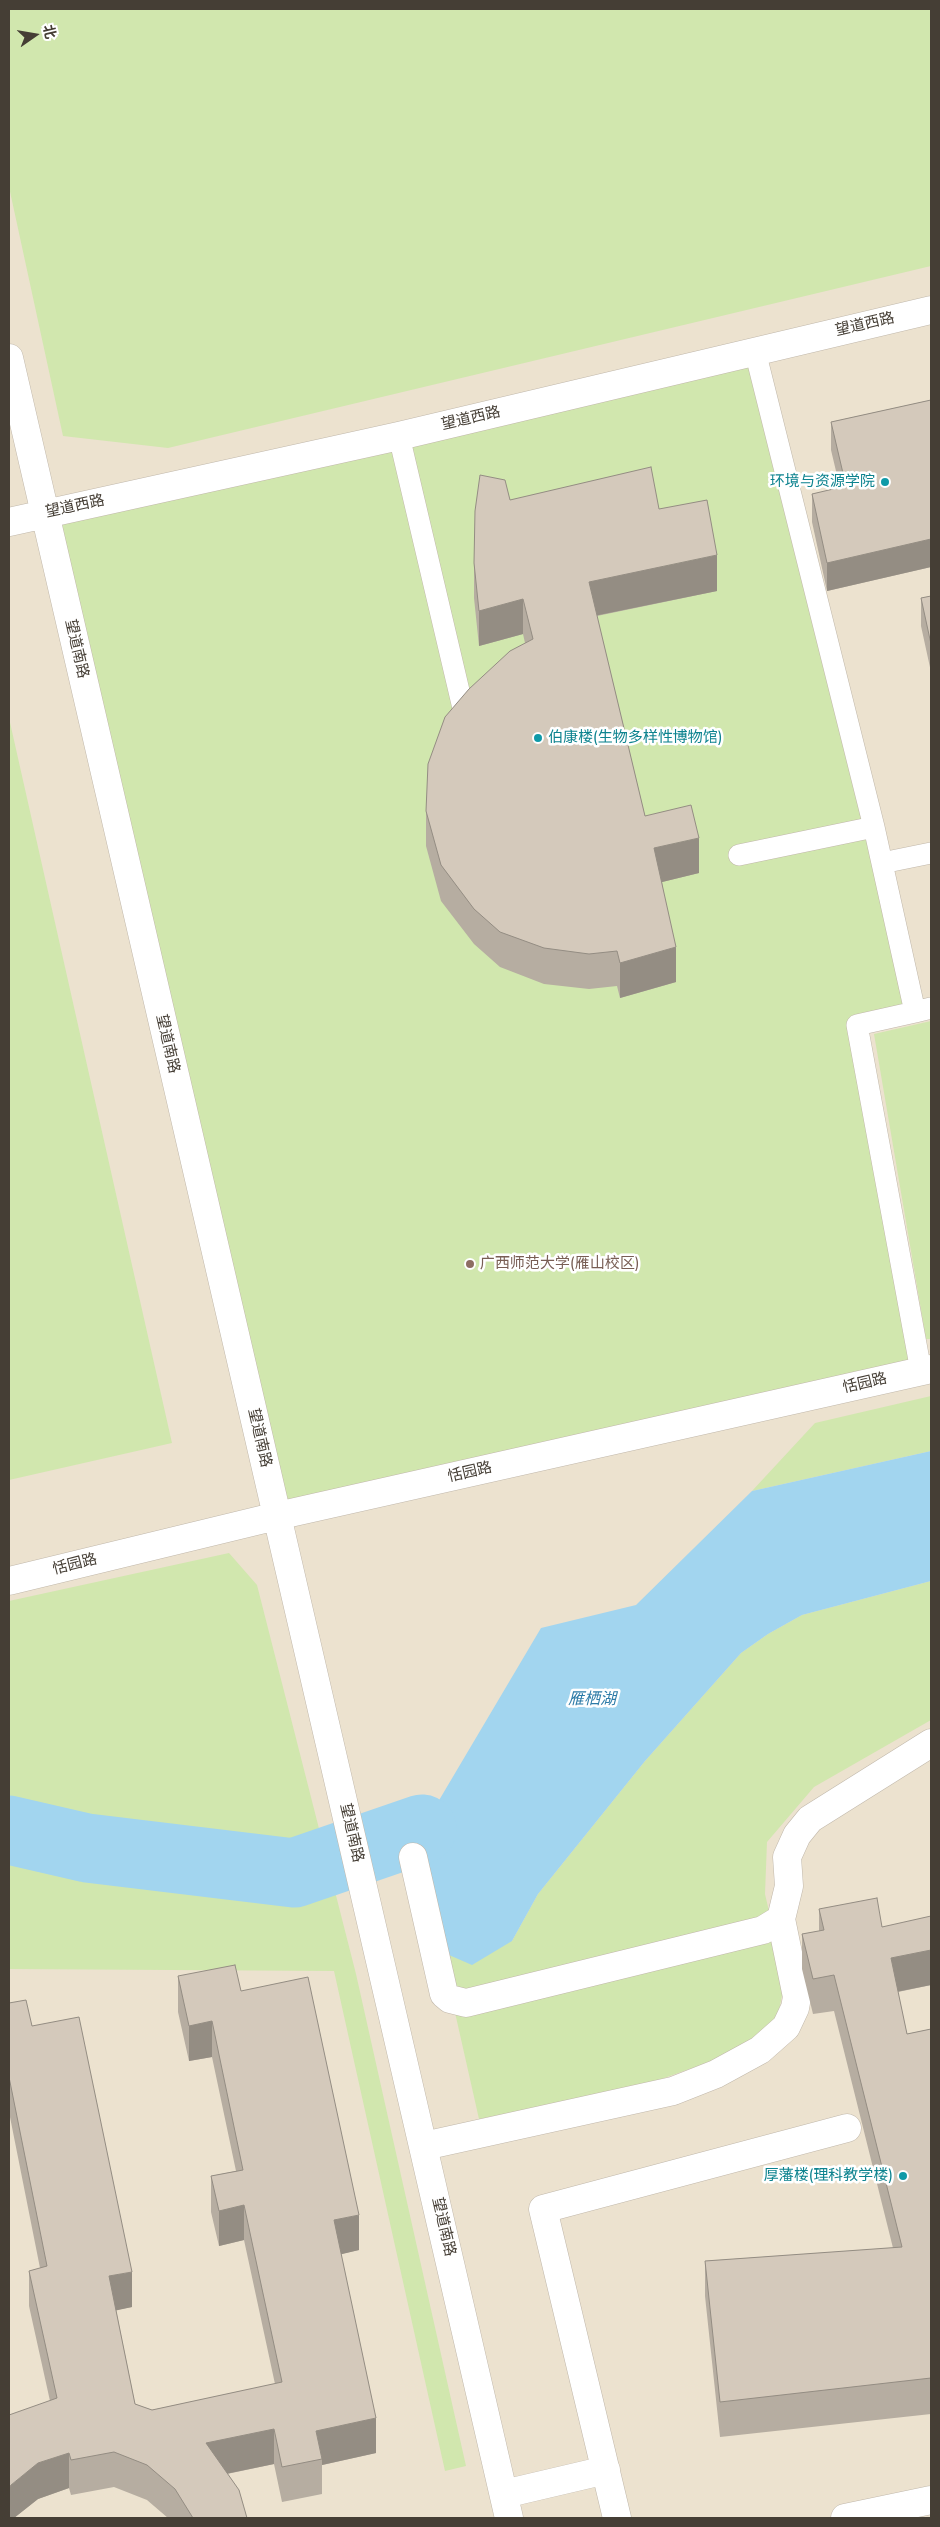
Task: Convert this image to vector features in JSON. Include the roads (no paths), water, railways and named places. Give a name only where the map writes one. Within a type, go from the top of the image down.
[{"type":"street","name":"望道西路","points":[[9,522],[399,436],[931,310]]},
{"type":"street","name":"望道南路","points":[[9,358],[507,2506]]},
{"type":"street","name":"恬园路","points":[[9,1581],[277,1516],[926,1370]]},
{"type":"street","points":[[424,2146],[673,2091],[716,2074],[760,2050],[786,2027],[795,2008],[797,1996],[780,1919],[789,1886],[786,1857],[797,1835],[810,1819],[931,1743]]},
{"type":"street","points":[[413,1857],[444,1994],[456,2001],[466,2002],[764,1930],[780,1919]]},
{"type":"street","points":[[617,2518],[543,2209],[846,2128]]},
{"type":"street","points":[[507,2506],[606,2470]]},
{"type":"street","points":[[845,2518],[931,2500]]},
{"type":"lane","points":[[755,351],[882,863],[923,1010],[857,1025],[926,1370]]},
{"type":"lane","points":[[399,436],[464,708]]},
{"type":"lane","points":[[739,855],[874,827]]},
{"type":"lane","points":[[882,863],[931,853]]},
{"type":"water","name":"雁栖湖","points":[[931,1451],[931,1581],[802,1615],[768,1634],[741,1653],[645,1761],[538,1894],[512,1941],[472,1965],[449,1955],[433,1915],[422,1829],[541,1628],[636,1605],[752,1491]]},
{"type":"waterway","points":[[9,1830],[87,1848],[294,1873],[422,1829]]},
{"type":"place","name":"环境与资源学院","points":[[885,482]]},
{"type":"place","name":"伯康楼(生物多样性博物馆)","points":[[538,738]]},
{"type":"place","name":"广西师范大学(雁山校区)","points":[[470,1264]]},
{"type":"place","name":"厚藩楼(理科教学楼)","points":[[903,2176]]}]
